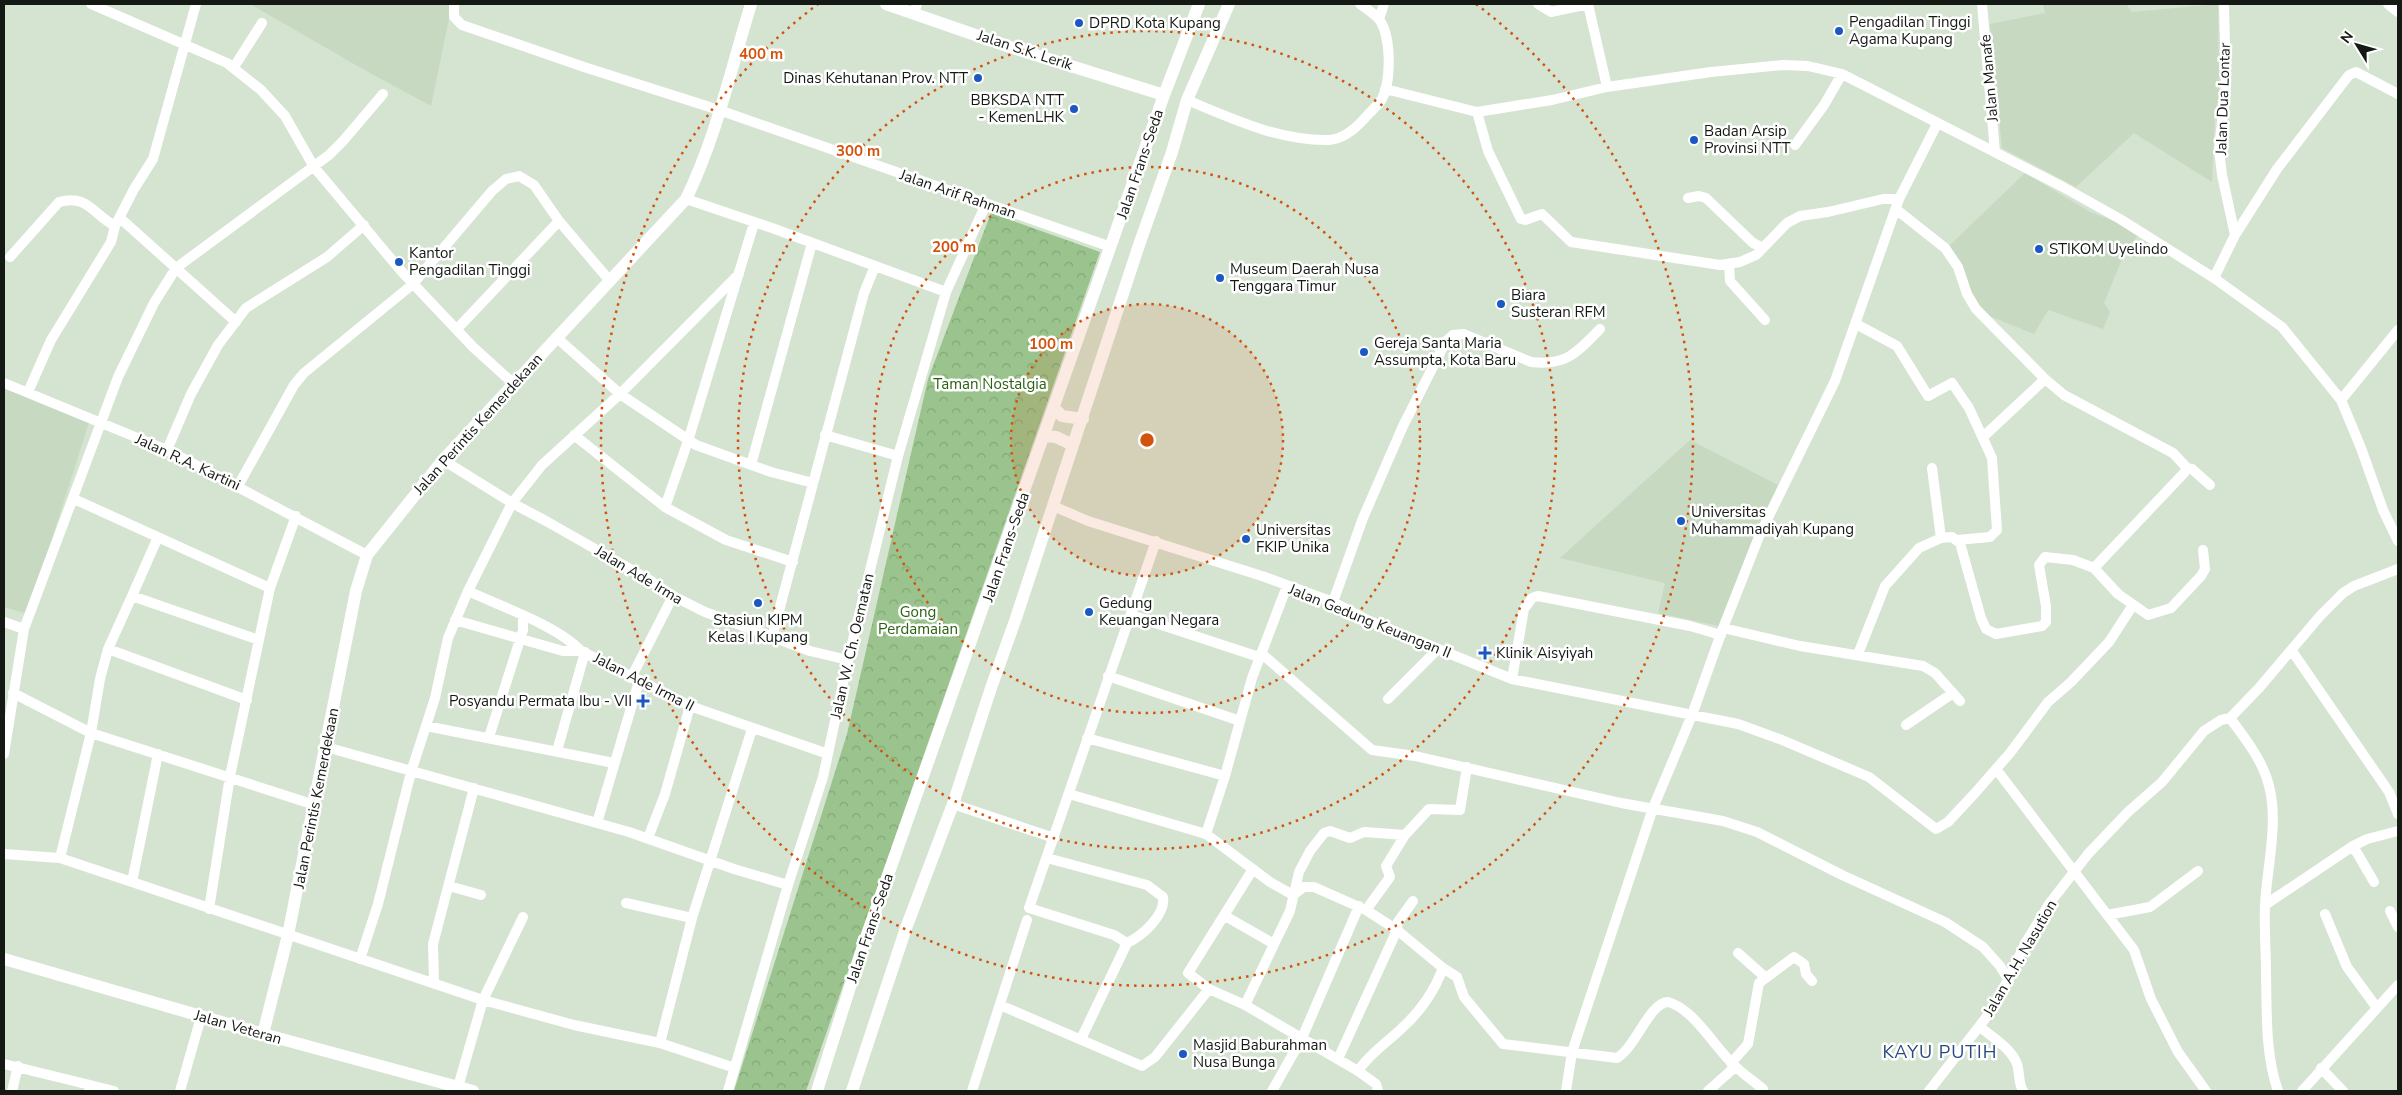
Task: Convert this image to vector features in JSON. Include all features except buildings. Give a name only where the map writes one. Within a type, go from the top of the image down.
[{"type":"main road","name":"Jalan Perintis Kemerdekaan","points":[[263,1034],[288,935],[356,591],[367,555],[442,460],[686,199],[695,181],[720,110],[751,4]]},
{"type":"main road","name":"Jalan S.K. Lerik","points":[[886,4],[916,9],[1164,95]]},
{"type":"main road","name":"Jalan Frans-Seda","points":[[817,1091],[864,943],[1164,95],[1199,4]]},
{"type":"main road","name":"Jalan Frans-Seda","points":[[852,1091],[906,928],[953,804],[1172,152],[1187,100],[1210,53],[1229,4]]},
{"type":"main road","points":[[1054,408],[1062,416],[1082,419]]},
{"type":"main road","points":[[1044,436],[1056,437],[1073,445]]},
{"type":"main road","name":"Jalan Veteran","points":[[4,960],[201,1017],[473,1091]]},
{"type":"street","points":[[91,4],[234,67],[261,90],[285,116],[314,167],[413,284],[473,347],[514,384]]},
{"type":"street","points":[[28,392],[51,340],[111,242],[118,222],[134,189],[153,160],[196,4]]},
{"type":"street","name":"Jalan Arif Rahman","points":[[454,4],[454,17],[462,25],[584,67],[720,110],[1111,246]]},
{"type":"street","points":[[1187,100],[1256,128],[1297,138],[1331,140],[1348,133],[1380,102],[1386,89],[1389,63],[1385,30],[1379,19],[1360,4]]},
{"type":"street","points":[[1379,19],[1384,4]]},
{"type":"street","points":[[1538,4],[1551,12],[1588,4],[1606,87]]},
{"type":"street","name":"Jalan Manafe","points":[[1982,4],[1995,152]]},
{"type":"street","name":"Jalan Dua Lontar","points":[[2224,4],[2226,86],[2219,137],[2222,176],[2235,235]]},
{"type":"street","points":[[2388,4],[2398,12]]},
{"type":"street","points":[[234,67],[262,23]]},
{"type":"street","points":[[1386,89],[1477,112],[1552,100],[1606,87],[1712,72],[1783,65],[1808,66],[1842,74],[2086,201],[2214,278],[2282,327],[2341,400],[2361,448],[2383,510],[2398,541]]},
{"type":"street","points":[[2214,278],[2235,235],[2276,169],[2349,75],[2356,72],[2398,94]]},
{"type":"street","points":[[1795,145],[1824,105],[1842,74]]},
{"type":"street","points":[[4,754],[24,630],[101,422],[129,353],[154,302],[176,268],[314,167],[343,141],[382,94]]},
{"type":"street","points":[[1477,112],[1488,151],[1520,219],[1526,220],[1542,214],[1567,239],[1576,242],[1704,263],[1729,264],[1748,260],[1763,248],[1787,222],[1800,216],[1883,200],[1899,199]]},
{"type":"street","points":[[1566,1091],[1572,1052],[1653,808],[1692,715],[1760,534],[1835,381],[1897,210],[1899,199],[1937,124]]},
{"type":"street","points":[[238,486],[294,385],[304,373],[413,284],[492,191],[513,176],[526,178],[534,185],[559,221],[610,281]]},
{"type":"street","points":[[1688,198],[1699,196],[1706,198],[1753,243],[1763,248]]},
{"type":"street","points":[[10,258],[59,202],[71,198],[79,200],[118,222],[176,268],[236,322]]},
{"type":"street","points":[[686,199],[946,292]]},
{"type":"street","name":"Jalan W. Ch. Oematan","points":[[728,1091],[788,885],[823,776],[848,660],[898,456],[946,292],[986,204]]},
{"type":"street","points":[[1897,210],[1945,248],[1958,267],[1966,294],[1976,309],[2045,379],[2064,395],[2173,452],[2187,468],[2192,469],[2210,485]]},
{"type":"street","points":[[457,329],[559,221]]},
{"type":"street","points":[[665,507],[688,441],[740,274],[754,222]]},
{"type":"street","points":[[167,450],[191,394],[218,345],[246,308],[326,256],[364,226]]},
{"type":"street","points":[[751,465],[812,243]]},
{"type":"street","points":[[1729,264],[1730,281],[1765,320]]},
{"type":"street","points":[[772,637],[864,293],[875,266]]},
{"type":"street","points":[[360,959],[378,904],[412,772],[455,620],[512,503],[542,465],[620,394],[740,274]]},
{"type":"street","points":[[1856,324],[1897,346],[1928,396],[1952,383],[1983,437],[1994,468],[1993,498],[1997,530],[1990,537],[1957,540]]},
{"type":"street","points":[[1333,602],[1363,518],[1403,426],[1446,341],[1453,335],[1464,334],[1530,362],[1541,363],[1574,355],[1600,329]]},
{"type":"street","points":[[2341,400],[2398,330]]},
{"type":"street","points":[[556,337],[620,394],[688,441],[751,465],[814,484]]},
{"type":"street","points":[[1983,437],[2045,379]]},
{"type":"street","name":"Jalan R.A. Kartini","points":[[4,383],[167,450],[296,516],[367,555]]},
{"type":"street","points":[[574,435],[665,507],[726,540],[793,562]]},
{"type":"street","points":[[825,435],[898,456]]},
{"type":"street","name":"Jalan Ade Irma","points":[[442,460],[512,503],[648,579],[673,596],[705,612],[810,651],[848,660]]},
{"type":"street","points":[[1932,468],[1941,538]]},
{"type":"street","points":[[2094,568],[2174,485],[2187,468]]},
{"type":"street","points":[[74,499],[270,588]]},
{"type":"street","name":"Jalan Gedung Keuangan II","points":[[1053,506],[1088,521],[1265,577],[1333,602],[1369,621],[1512,679],[1738,724],[1782,740],[1869,777],[1936,830],[1948,822],[1996,769]]},
{"type":"street","points":[[209,909],[230,776],[270,588],[296,516]]},
{"type":"street","points":[[60,858],[91,733],[100,679],[108,649],[158,537]]},
{"type":"street","points":[[1858,654],[1884,586],[1919,548],[1941,538],[1952,537],[1962,547],[1981,618],[1986,628],[1996,634],[2042,626],[2046,622],[2046,606],[2039,565],[2045,558],[2073,560],[2094,568],[2132,605],[2148,615],[2171,608],[2205,569],[2203,550]]},
{"type":"street","points":[[1127,943],[1114,935],[1029,908],[1156,541]]},
{"type":"street","points":[[2278,1091],[2271,1066],[2267,1022],[2265,905],[2272,842],[2266,777],[2252,748],[2230,718],[2292,651],[2320,616],[2348,589],[2398,569]]},
{"type":"street","points":[[1206,834],[1260,655],[1287,586]]},
{"type":"street","name":"Jalan Ade Irma II","points":[[468,591],[574,642],[583,651],[690,706],[828,754]]},
{"type":"street","points":[[132,596],[259,640]]},
{"type":"street","points":[[596,823],[614,763],[635,679],[673,596]]},
{"type":"street","points":[[1512,679],[1524,609],[1532,598],[1538,596],[1690,626],[1923,666],[1935,673],[1957,697],[1906,726]]},
{"type":"street","points":[[2132,605],[2109,642],[2071,682],[2048,702],[1996,769],[2134,950],[2151,1000],[2178,1052],[2206,1091]]},
{"type":"street","points":[[1131,615],[1260,655],[1372,750],[1467,767],[1653,808],[1723,821],[1757,832],[1842,875],[1945,922],[1983,948],[2000,966],[2008,980]]},
{"type":"street","points":[[489,737],[520,639],[524,624],[523,616]]},
{"type":"street","points":[[455,620],[563,651],[583,651],[557,751]]},
{"type":"street","points":[[4,622],[24,630]]},
{"type":"street","points":[[108,649],[247,700]]},
{"type":"street","points":[[1388,699],[1438,649]]},
{"type":"street","points":[[2292,651],[2389,792],[2398,814]]},
{"type":"street","points":[[1108,676],[1240,721]]},
{"type":"street","points":[[13,694],[91,733],[315,804]]},
{"type":"street","points":[[648,838],[665,794],[690,706]]},
{"type":"street","name":"Jalan A.H. Nasution","points":[[1929,1091],[1995,1006],[2026,942],[2049,904],[2074,871],[2128,812],[2162,782],[2204,731],[2221,720],[2230,718]]},
{"type":"street","points":[[426,726],[614,763]]},
{"type":"street","points":[[660,1043],[692,918],[752,729]]},
{"type":"street","points":[[1087,738],[1225,776]]},
{"type":"street","points":[[326,747],[648,838],[788,885]]},
{"type":"street","points":[[132,882],[158,754]]},
{"type":"street","points":[[1272,1091],[1302,1038],[1363,908],[1390,878],[1386,866],[1405,836],[1431,808],[1457,812],[1460,810],[1467,767]]},
{"type":"street","points":[[434,982],[433,944],[474,788]]},
{"type":"street","points":[[1069,794],[1206,834],[1252,869],[1293,895]]},
{"type":"street","points":[[953,804],[1054,838]]},
{"type":"street","points":[[1245,1005],[1290,910],[1299,872],[1324,833],[1330,831],[1350,838],[1364,832],[1405,836]]},
{"type":"street","points":[[2265,905],[2353,846],[2367,839],[2398,831]]},
{"type":"street","points":[[2353,846],[2374,882]]},
{"type":"street","points":[[4,854],[60,858],[483,1000],[574,1025],[660,1043],[735,1068]]},
{"type":"street","points":[[1047,858],[1147,885],[1163,897],[1162,906],[1157,916],[1142,935],[1127,943],[1115,972],[1084,1029],[1081,1039]]},
{"type":"street","points":[[1252,869],[1225,916],[1188,971],[1189,974],[1209,989],[1245,1005],[1358,1071],[1376,1084],[1378,1091]]},
{"type":"street","points":[[2107,915],[2150,907],[2198,871]]},
{"type":"street","points":[[449,886],[481,895]]},
{"type":"street","points":[[1293,895],[1304,887],[1314,887],[1363,908],[1397,930],[1443,968],[1457,977],[1464,997],[1501,1044],[1617,1058],[1627,1050],[1657,1006],[1668,1002],[1676,1005],[1702,1028],[1733,1065],[1763,1089]]},
{"type":"street","points":[[1338,1059],[1397,930],[1398,922],[1413,901]]},
{"type":"street","points":[[626,903],[692,918]]},
{"type":"street","points":[[2390,912],[2398,927]]},
{"type":"street","points":[[2325,914],[2347,967],[2377,1008]]},
{"type":"street","points":[[1225,916],[1274,944]]},
{"type":"street","points":[[458,1087],[483,1000],[524,917]]},
{"type":"street","points":[[972,1091],[1027,920]]},
{"type":"street","points":[[1738,953],[1766,978]]},
{"type":"street","points":[[1708,1091],[1733,1065],[1748,1044],[1758,983],[1794,957],[1804,964],[1806,974],[1812,981]]},
{"type":"street","points":[[1358,1071],[1373,1052],[1403,1028],[1415,1014],[1430,993],[1443,968]]},
{"type":"street","points":[[2302,1091],[2398,985]]},
{"type":"street","points":[[1000,1005],[1081,1039],[1088,1044],[1144,1065],[1155,1057],[1209,989]]},
{"type":"street","points":[[180,1091],[201,1017]]},
{"type":"street","points":[[1980,1027],[2012,1056],[2018,1070],[2020,1085],[2023,1091]]},
{"type":"street","points":[[4,1064],[18,1066],[90,1088],[114,1091]]},
{"type":"street","points":[[12,1091],[18,1066]]},
{"type":"street","points":[[2321,1068],[2343,1091]]},
{"type":"shaded area","points":[[250,4],[452,4],[431,106],[361,68]]},
{"type":"shaded area","points":[[2043,4],[2126,4],[2132,12],[2218,4],[2219,96],[2215,111],[2212,182],[2134,133],[2076,187],[2002,148],[1990,24],[2045,13]]},
{"type":"shaded area","name":"STIKOM Uyelindo","points":[[2025,173],[2090,212],[2141,231],[2124,254],[2104,303],[2110,312],[2103,329],[2048,310],[2034,334],[1979,312],[1950,245]]},
{"type":"shaded area","points":[[4,389],[91,416],[28,614],[4,607]]},
{"type":"shaded area","name":"Universitas Muhammadiyah Kupang","points":[[1690,440],[1778,485],[1719,626],[1658,613],[1665,583],[1560,558]]},
{"type":"green space","name":"Taman Nostalgia","points":[[991,213],[1100,252],[806,1091],[734,1091],[847,734],[928,379]]},
{"type":"place","name":"DPRD Kota Kupang","points":[[1079,23]]},
{"type":"place","name":"Pengadilan Tinggi Agama Kupang","points":[[1839,31]]},
{"type":"place","name":"Dinas Kehutanan Prov. NTT","points":[[978,78]]},
{"type":"place","name":"BBKSDA NTT - KemenLHK","points":[[1074,109]]},
{"type":"place","name":"Badan Arsip Provinsi NTT","points":[[1694,140]]},
{"type":"place","name":"STIKOM Uyelindo","points":[[2039,249]]},
{"type":"place","name":"Kantor Pengadilan Tinggi","points":[[399,262]]},
{"type":"place","name":"Museum Daerah Nusa Tenggara Timur","points":[[1220,278]]},
{"type":"place","name":"Biara Susteran RFM","points":[[1501,304]]},
{"type":"place","name":"Gereja Santa Maria Assumpta, Kota Baru","points":[[1364,352]]},
{"type":"place","name":"Universitas Muhammadiyah Kupang","points":[[1681,521]]},
{"type":"place","name":"Universitas FKIP Unika","points":[[1246,539]]},
{"type":"place","name":"Stasiun KIPM Kelas I Kupang","points":[[758,603]]},
{"type":"place","name":"Gedung Keuangan Negara","points":[[1089,612]]},
{"type":"place","name":"Klinik Aisyiyah","points":[[1485,653]]},
{"type":"place","name":"Posyandu Permata Ibu - VII","points":[[643,701]]},
{"type":"place","name":"Masjid Baburahman Nusa Bunga","points":[[1183,1054]]},
{"type":"district","name":"KAYU PUTIH","points":[[1940,1052]]},
{"type":"park label","name":"Gong Perdamaian","points":[[918,620]]}]
